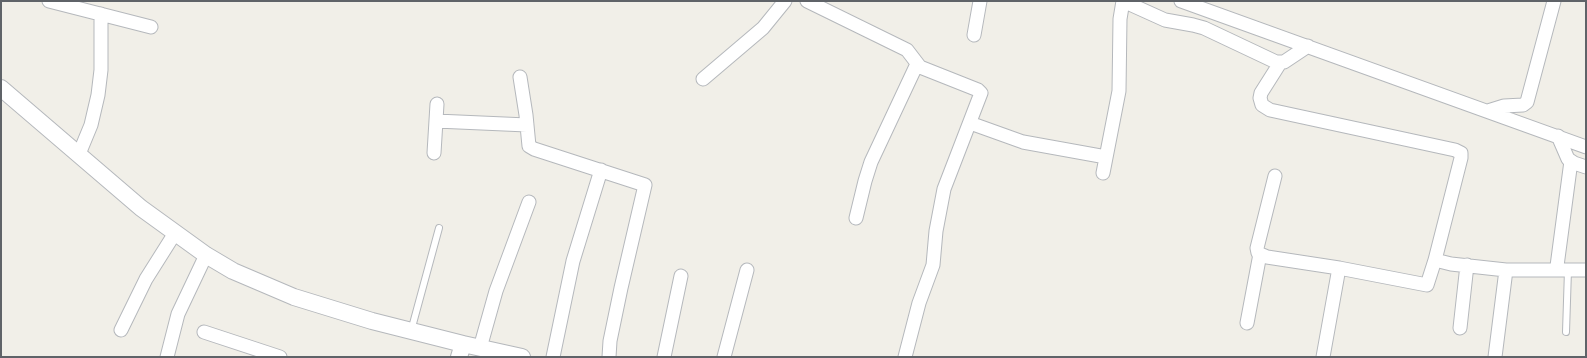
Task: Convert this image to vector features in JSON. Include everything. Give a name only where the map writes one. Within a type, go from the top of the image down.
[{"type":"street","points":[[49,1],[151,27]]},
{"type":"street","points":[[703,79],[763,28],[785,1]]},
{"type":"street","points":[[807,1],[903,47],[910,52],[917,64],[921,67],[980,91],[980,98],[944,189],[936,231],[933,265],[919,303],[905,357]]},
{"type":"street","points":[[974,35],[980,1]]},
{"type":"street","points":[[1103,173],[1119,91],[1120,19],[1123,1],[1165,20],[1204,28],[1270,60],[1280,63],[1289,60],[1308,46]]},
{"type":"street","points":[[1181,1],[1586,147]]},
{"type":"street","points":[[1488,111],[1504,106],[1523,105],[1527,102],[1554,1]]},
{"type":"street","points":[[80,154],[98,95],[101,70],[101,14]]},
{"type":"street","points":[[1260,254],[1310,265],[1339,268],[1428,285],[1461,158],[1461,153],[1455,150],[1270,110],[1262,105],[1260,101],[1261,93],[1280,63]]},
{"type":"street","points":[[856,218],[871,162],[917,64]]},
{"type":"street","points":[[520,77],[528,126],[528,141],[531,148],[601,170],[645,186],[621,288],[610,341],[609,357]]},
{"type":"street","points":[[1,88],[80,154],[141,208],[206,255],[239,274],[294,297],[336,312],[410,332],[461,351],[480,348],[522,357]]},
{"type":"street","points":[[434,153],[437,104]]},
{"type":"street","points":[[436,121],[528,126]]},
{"type":"street","points":[[970,123],[1023,142],[1106,157]]},
{"type":"street","points":[[1558,136],[1566,156],[1579,164],[1557,264],[1558,268],[1565,270]]},
{"type":"street","points":[[554,357],[573,261],[601,170]]},
{"type":"street","points":[[1248,323],[1260,254],[1257,250],[1257,245],[1275,176]]},
{"type":"street","points":[[480,348],[496,291],[529,202]]},
{"type":"street","points":[[121,330],[146,279],[175,233]]},
{"type":"street","points":[[167,357],[178,314],[206,255]]},
{"type":"street","points":[[1435,260],[1506,270],[1586,270]]},
{"type":"street","points":[[1460,328],[1467,265]]},
{"type":"street","points":[[1323,357],[1339,268]]},
{"type":"street","points":[[724,357],[747,270]]},
{"type":"street","points":[[1495,357],[1506,270]]},
{"type":"street","points":[[664,357],[681,276]]},
{"type":"street","points":[[204,332],[280,357]]},
{"type":"lane","points":[[410,332],[439,228]]},
{"type":"lane","points":[[1565,270],[1566,332]]}]
